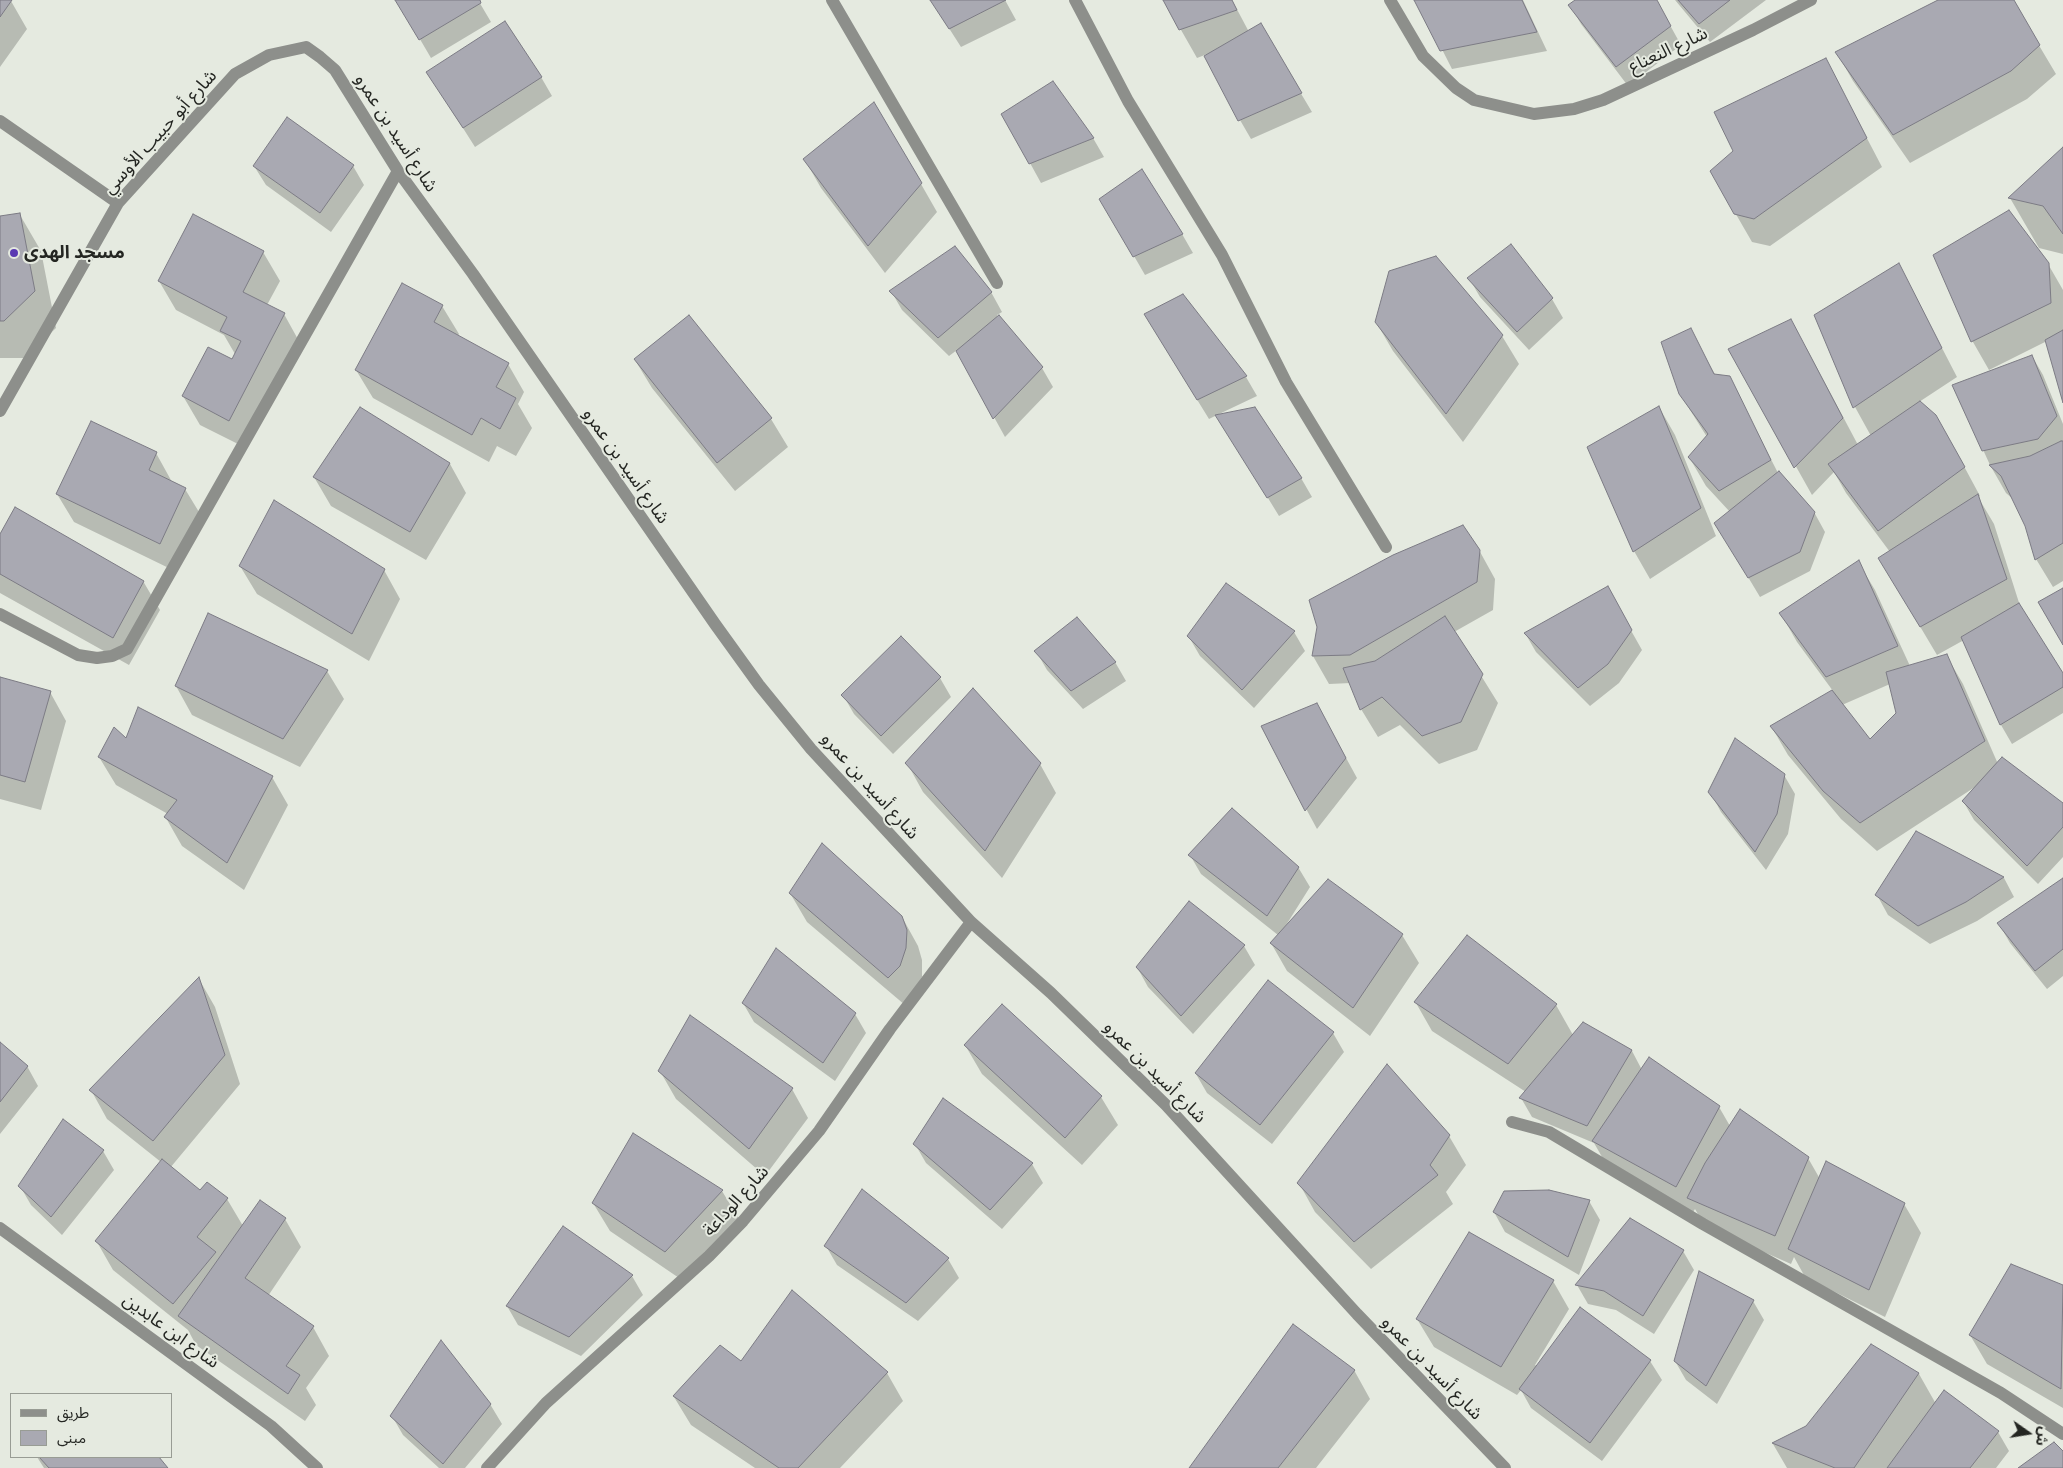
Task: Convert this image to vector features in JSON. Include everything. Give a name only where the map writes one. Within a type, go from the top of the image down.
[{"type":"street","points":[[832,0],[997,282]]},
{"type":"street","points":[[1075,0],[1128,101],[1222,255],[1286,382],[1386,547]]},
{"type":"street","name":"شارع النعناع","points":[[1390,0],[1423,56],[1456,88],[1474,100],[1534,114],[1574,109],[1603,100],[1811,0]]},
{"type":"street","name":"شارع أسيد بن عمرو","points":[[306,47],[335,70],[398,171],[473,274],[714,624],[759,685],[811,749],[971,922],[1051,993],[1166,1105],[1357,1314],[1505,1468]]},
{"type":"street","name":"شارع أبو حبيب الأوسي","points":[[0,411],[118,203],[235,74],[269,55],[306,47]]},
{"type":"street","points":[[0,121],[118,203]]},
{"type":"street","points":[[0,614],[78,655],[98,658],[112,656],[127,648],[398,171]]},
{"type":"street","name":"شارع الوداعة","points":[[487,1468],[546,1404],[710,1256],[760,1201],[819,1130],[890,1029],[971,922]]},
{"type":"street","points":[[1512,1122],[1549,1132],[1703,1224],[2001,1393],[2063,1434]]},
{"type":"street","name":"شارع ابن عابدين","points":[[0,1228],[272,1426],[317,1468]]},
{"type":"building","points":[[0,0],[12,0],[0,17]]},
{"type":"building","points":[[395,0],[480,0],[481,3],[419,40]]},
{"type":"building","points":[[930,0],[1006,0],[949,29]]},
{"type":"building","points":[[1163,0],[1232,0],[1237,10],[1179,30]]},
{"type":"building","points":[[1414,0],[1522,0],[1537,32],[1440,51]]},
{"type":"building","points":[[1575,0],[1657,0],[1671,26],[1616,67],[1568,5]]},
{"type":"building","points":[[1678,0],[1730,0],[1699,24]]},
{"type":"building","points":[[1938,0],[2014,0],[2040,45],[2011,71],[1893,135],[1835,52]]},
{"type":"building","points":[[505,21],[542,77],[463,128],[426,72]]},
{"type":"building","points":[[1261,23],[1302,93],[1238,121],[1204,56]]},
{"type":"building","points":[[1826,58],[1867,138],[1754,219],[1734,214],[1710,171],[1733,151],[1714,112]]},
{"type":"building","points":[[1053,81],[1094,138],[1029,164],[1001,114]]},
{"type":"building","points":[[874,102],[922,183],[868,246],[803,159]]},
{"type":"building","points":[[287,117],[354,165],[320,213],[253,166]]},
{"type":"building","points":[[2063,147],[2063,234],[2043,206],[2008,198]]},
{"type":"building","points":[[1142,169],[1183,234],[1133,257],[1099,199]]},
{"type":"building","points":[[2009,210],[2049,263],[2051,303],[1971,342],[1933,255]]},
{"type":"building","name":"مسجد الهدى","points":[[20,213],[35,291],[4,321],[0,321],[0,216]]},
{"type":"building","points":[[193,214],[264,251],[243,292],[285,313],[229,421],[182,396],[208,347],[232,359],[241,341],[220,331],[227,317],[158,281]]},
{"type":"building","points":[[1511,244],[1553,298],[1517,332],[1467,278]]},
{"type":"building","points":[[955,246],[992,292],[938,338],[889,291]]},
{"type":"building","points":[[1436,256],[1503,335],[1446,414],[1375,322],[1389,271]]},
{"type":"building","points":[[1899,263],[1942,348],[1853,408],[1814,315]]},
{"type":"building","points":[[402,283],[443,305],[434,322],[509,363],[496,387],[516,398],[500,429],[481,418],[472,435],[355,370]]},
{"type":"building","points":[[1183,294],[1247,376],[1197,400],[1144,314]]},
{"type":"building","points":[[689,315],[772,418],[717,463],[634,359]]},
{"type":"building","points":[[999,315],[1043,367],[993,419],[956,351]]},
{"type":"building","points":[[1791,319],[1843,418],[1794,468],[1728,349]]},
{"type":"building","points":[[1691,328],[1714,374],[1730,376],[1771,460],[1719,491],[1688,457],[1708,434],[1679,394],[1661,342]]},
{"type":"building","points":[[2063,330],[2063,403],[2045,340]]},
{"type":"building","points":[[2032,355],[2057,416],[2038,439],[1982,451],[1952,385]]},
{"type":"building","points":[[1920,401],[1936,415],[1965,467],[1878,531],[1828,464]]},
{"type":"building","points":[[1659,406],[1701,508],[1633,552],[1587,447]]},
{"type":"building","points":[[360,407],[450,463],[410,532],[313,477]]},
{"type":"building","points":[[1255,407],[1302,478],[1267,498],[1215,415]]},
{"type":"building","points":[[91,421],[157,452],[149,470],[186,488],[160,544],[56,494]]},
{"type":"building","points":[[2063,441],[2063,543],[2035,560],[2025,526],[2001,476],[1989,465],[2030,456]]},
{"type":"building","points":[[1779,471],[1815,512],[1800,552],[1748,578],[1714,523]]},
{"type":"building","points":[[1978,494],[2007,579],[1920,627],[1878,558]]},
{"type":"building","points":[[274,500],[385,569],[352,634],[239,566]]},
{"type":"building","points":[[15,507],[144,581],[113,638],[0,574],[0,534]]},
{"type":"building","points":[[1463,525],[1480,550],[1477,582],[1350,655],[1312,656],[1317,627],[1309,600],[1393,555]]},
{"type":"building","points":[[1859,560],[1898,646],[1826,677],[1779,613]]},
{"type":"building","points":[[1226,583],[1295,631],[1242,690],[1187,636]]},
{"type":"building","points":[[1608,586],[1632,630],[1608,664],[1578,688],[1524,633]]},
{"type":"building","points":[[2063,588],[2063,645],[2038,602]]},
{"type":"building","points":[[2019,603],[2063,673],[2063,687],[2000,725],[1961,637]]},
{"type":"building","points":[[208,613],[328,670],[283,739],[175,686]]},
{"type":"building","points":[[1445,616],[1483,674],[1461,722],[1422,736],[1382,697],[1360,710],[1343,668],[1375,661]]},
{"type":"building","points":[[1077,617],[1116,662],[1071,691],[1034,651]]},
{"type":"building","points":[[901,636],[941,677],[881,736],[841,695]]},
{"type":"building","points":[[1947,654],[1985,741],[1860,823],[1823,791],[1770,726],[1832,690],[1870,739],[1896,713],[1886,672]]},
{"type":"building","points":[[0,677],[51,691],[25,782],[0,775]]},
{"type":"building","points":[[973,688],[1041,763],[985,851],[905,763]]},
{"type":"building","points":[[1317,703],[1346,758],[1305,811],[1261,726]]},
{"type":"building","points":[[138,707],[273,776],[227,863],[164,817],[177,800],[98,757],[114,727],[126,738]]},
{"type":"building","points":[[1735,738],[1785,774],[1777,814],[1755,852],[1708,792]]},
{"type":"building","points":[[2002,757],[2063,803],[2063,827],[2027,866],[1962,801]]},
{"type":"building","points":[[1232,808],[1299,867],[1267,916],[1188,855]]},
{"type":"building","points":[[1916,831],[2004,877],[1966,902],[1918,926],[1875,895]]},
{"type":"building","points":[[822,843],[902,916],[907,930],[906,948],[900,966],[888,978],[789,893]]},
{"type":"building","points":[[2063,878],[2063,949],[2035,971],[1997,923]]},
{"type":"building","points":[[1328,879],[1403,934],[1353,1008],[1270,943]]},
{"type":"building","points":[[1189,901],[1245,945],[1181,1016],[1136,967]]},
{"type":"building","points":[[1467,935],[1557,1004],[1508,1064],[1414,1002]]},
{"type":"building","points":[[776,948],[856,1013],[823,1063],[742,1003]]},
{"type":"building","points":[[199,977],[225,1055],[153,1141],[89,1090]]},
{"type":"building","points":[[1268,980],[1334,1032],[1260,1125],[1195,1073]]},
{"type":"building","points":[[1002,1004],[1102,1096],[1065,1138],[964,1045]]},
{"type":"building","points":[[690,1015],[793,1088],[749,1149],[658,1071]]},
{"type":"building","points":[[1583,1022],[1632,1050],[1587,1126],[1519,1098]]},
{"type":"building","points":[[0,1042],[28,1066],[0,1102]]},
{"type":"building","points":[[1649,1057],[1720,1106],[1676,1187],[1592,1141]]},
{"type":"building","points":[[1387,1064],[1450,1135],[1430,1165],[1438,1175],[1354,1242],[1297,1183]]},
{"type":"building","points":[[943,1098],[1033,1163],[990,1210],[913,1144]]},
{"type":"building","points":[[1740,1109],[1809,1157],[1775,1236],[1687,1198],[1705,1163]]},
{"type":"building","points":[[63,1119],[104,1150],[51,1217],[18,1186]]},
{"type":"building","points":[[633,1133],[723,1190],[665,1252],[592,1203]]},
{"type":"building","points":[[162,1159],[200,1190],[207,1182],[228,1198],[197,1237],[216,1252],[173,1304],[95,1241]]},
{"type":"building","points":[[1826,1161],[1905,1203],[1869,1290],[1788,1249]]},
{"type":"building","points":[[862,1189],[949,1258],[906,1303],[824,1246]]},
{"type":"building","points":[[1549,1190],[1590,1200],[1568,1257],[1493,1212],[1504,1191]]},
{"type":"building","points":[[260,1200],[286,1218],[245,1278],[314,1326],[286,1366],[300,1375],[288,1394],[178,1316]]},
{"type":"building","points":[[1630,1218],[1684,1250],[1643,1316],[1604,1291],[1575,1285]]},
{"type":"building","points":[[563,1226],[633,1275],[569,1337],[506,1306]]},
{"type":"building","points":[[1469,1232],[1554,1280],[1501,1367],[1416,1319]]},
{"type":"building","points":[[2011,1264],[2063,1285],[2061,1389],[1969,1335]]},
{"type":"building","points":[[1699,1271],[1754,1300],[1706,1386],[1674,1361]]},
{"type":"building","points":[[792,1290],[888,1372],[798,1468],[779,1468],[673,1396],[720,1345],[741,1361]]},
{"type":"building","points":[[1580,1307],[1651,1360],[1590,1443],[1519,1389]]},
{"type":"building","points":[[1293,1324],[1355,1370],[1278,1468],[1189,1468]]},
{"type":"building","points":[[441,1340],[491,1404],[443,1464],[390,1416]]},
{"type":"building","points":[[1871,1344],[1919,1373],[1854,1468],[1835,1468],[1772,1443],[1806,1426]]},
{"type":"building","points":[[1944,1390],[1999,1431],[1970,1468],[1887,1468]]},
{"type":"building","points":[[2054,1442],[2063,1451],[2063,1468],[2018,1468]]},
{"type":"building","points":[[40,1458],[160,1458],[168,1468],[49,1468]]},
{"type":"place","name":"مسجد الهدى","points":[[14,253]]}]
